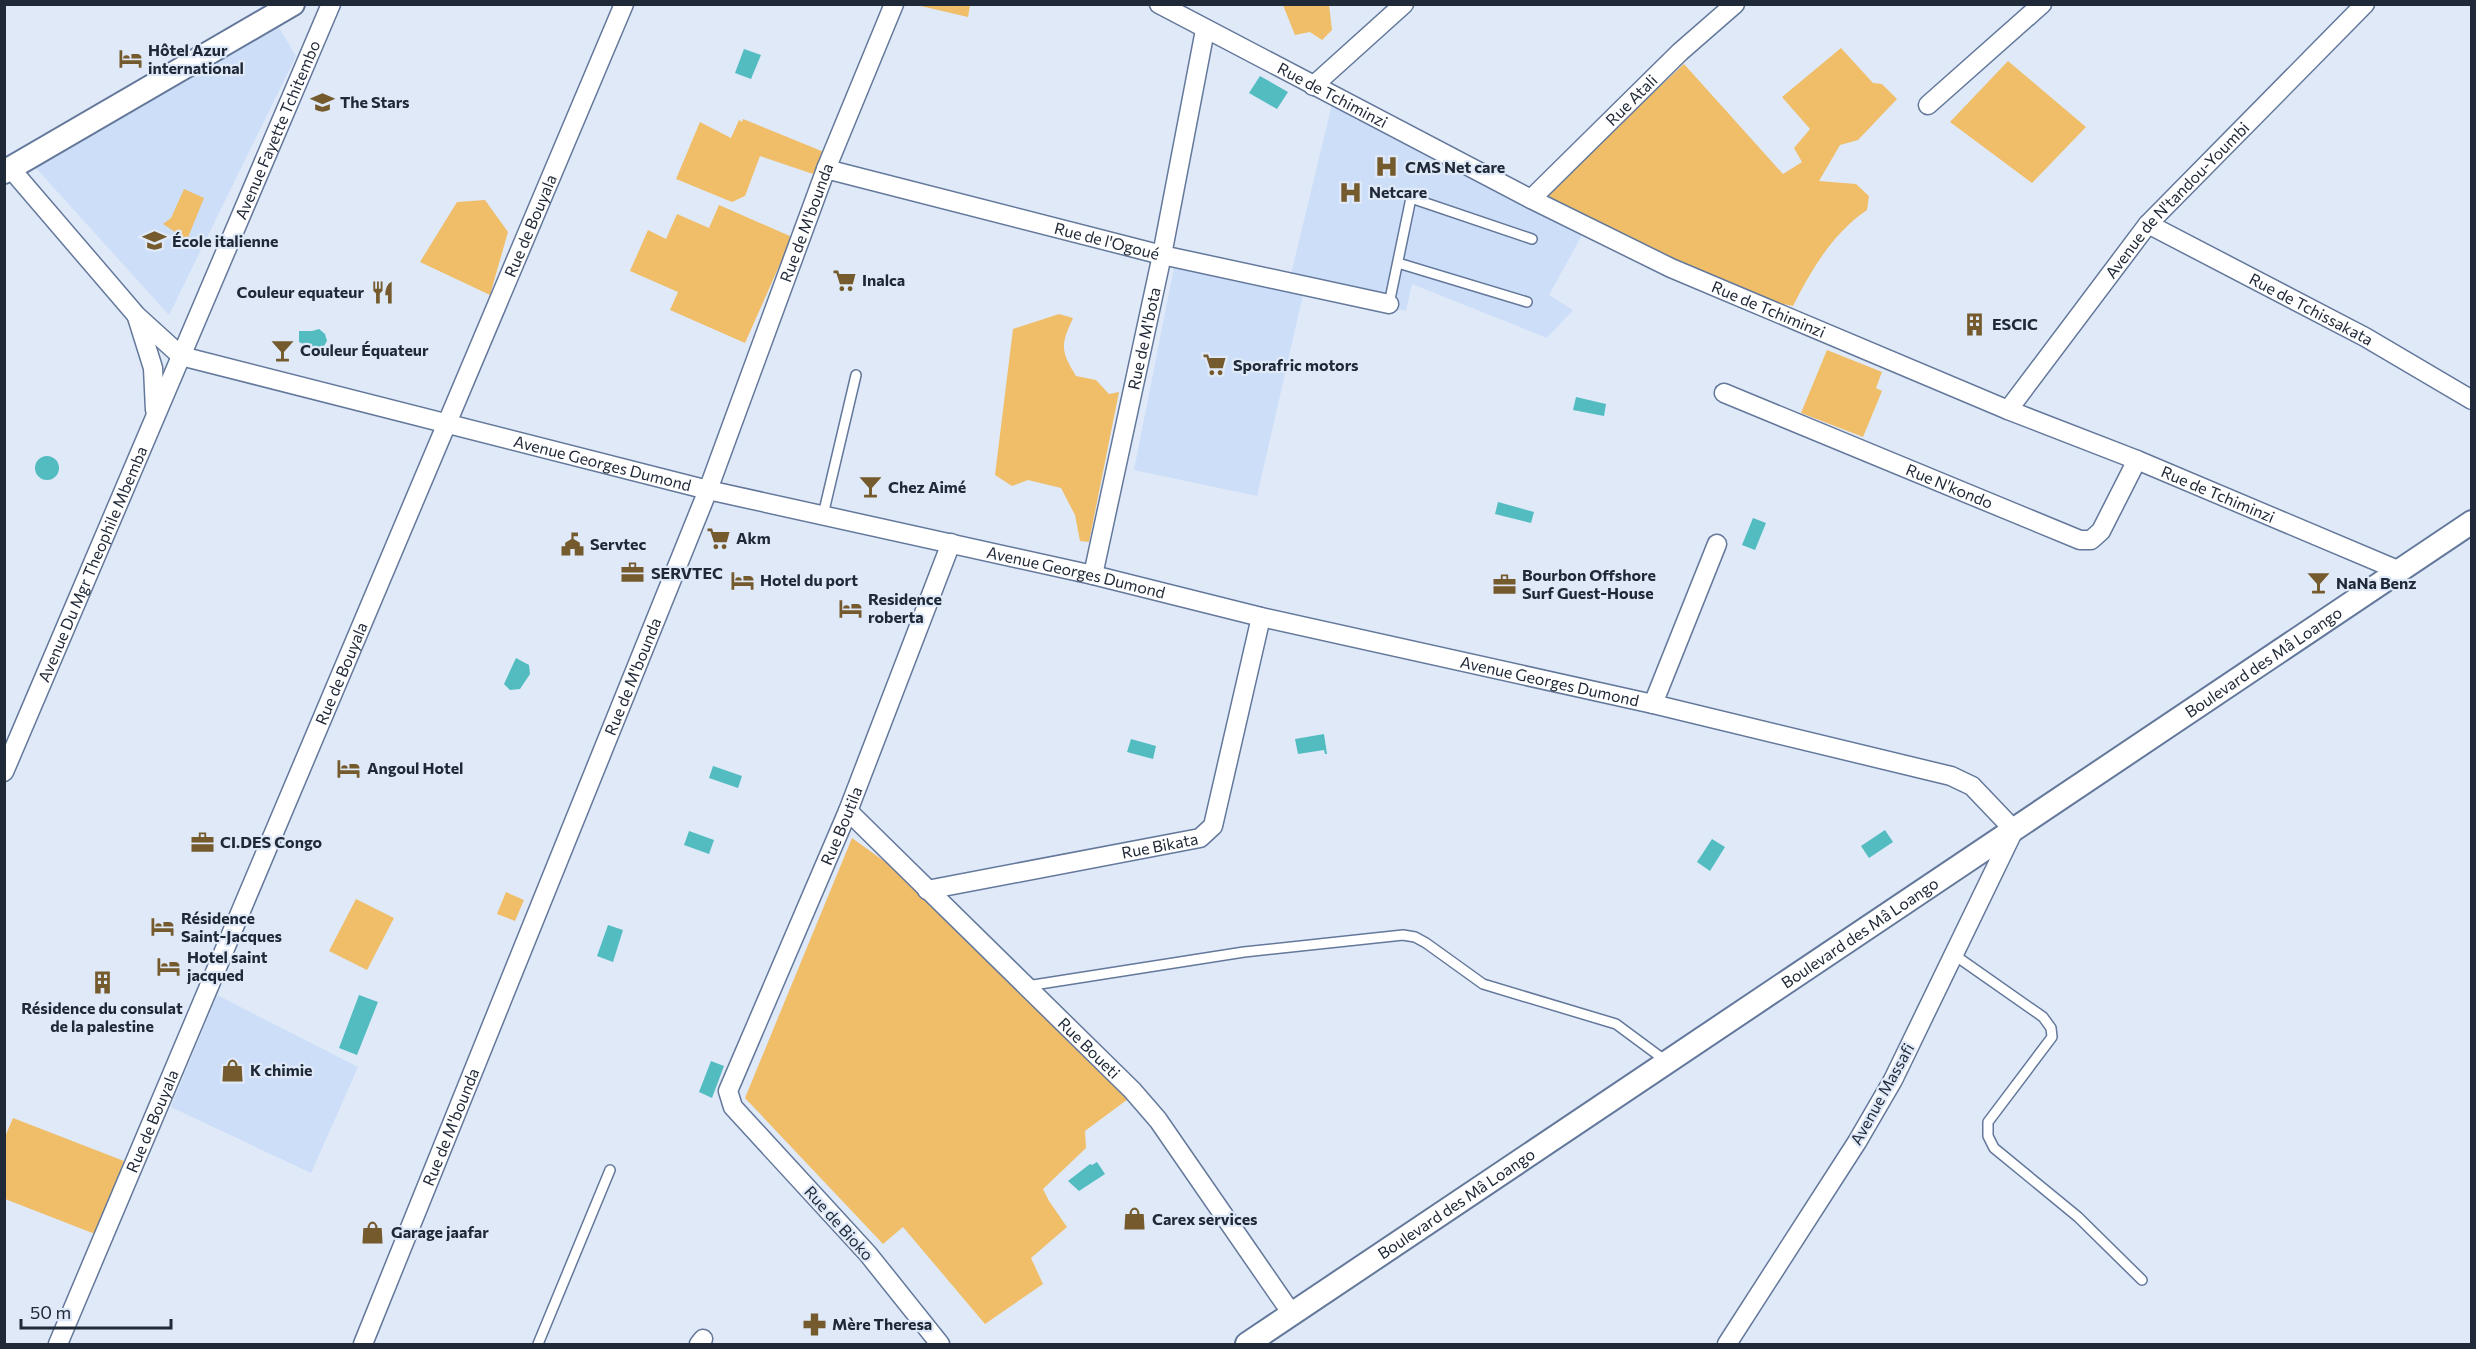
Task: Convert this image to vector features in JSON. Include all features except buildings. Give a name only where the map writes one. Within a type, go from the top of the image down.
[{"type":"street","points":[[6,169],[293,4]]},
{"type":"street","name":"Avenue Fayette Tchitembo","points":[[181,356],[331,4]]},
{"type":"street","name":"Rue de Bouyala","points":[[58,1344],[624,4]]},
{"type":"street","name":"Rue de M'bounda","points":[[363,1344],[708,490],[826,169],[894,4]]},
{"type":"street","name":"Rue de Tchiminzi","points":[[1159,4],[1530,199],[1671,268],[2400,571]]},
{"type":"street","points":[[1313,86],[1404,4]]},
{"type":"street","name":"Rue Atali","points":[[1530,199],[1680,52],[1735,4]]},
{"type":"street","points":[[1928,105],[2042,4]]},
{"type":"street","name":"Avenue de N'tandou-Youmbi","points":[[2008,410],[2148,224],[2365,4]]},
{"type":"street","name":"Rue de M'bota","points":[[1093,575],[1162,255],[1205,30]]},
{"type":"street","name":"Avenue Georges Dumond","points":[[6,169],[137,316],[181,356],[445,425],[708,490],[1093,575],[1261,616],[1653,704],[1951,776],[1972,786],[2014,830]]},
{"type":"street","name":"Rue de l'Ogoué","points":[[826,169],[1162,255],[1389,304]]},
{"type":"street","name":"Rue de Tchissakata","points":[[2148,224],[2365,337],[2472,400]]},
{"type":"street","name":"Avenue Georges Dumond","points":[[137,316],[153,368],[156,413]]},
{"type":"street","name":"Avenue Du Mgr Theophile Mbemba","points":[[4,772],[181,356]]},
{"type":"street","name":"Rue N'kondo","points":[[1724,393],[2080,540],[2091,540],[2101,531],[2137,460]]},
{"type":"street","name":"Boulevard des Mâ Loango","points":[[1247,1344],[2472,522]]},
{"type":"street","name":"Rue Boutila","points":[[733,1107],[728,1091],[848,811],[951,543]]},
{"type":"street","points":[[1653,704],[1717,544]]},
{"type":"street","name":"Rue Bikata","points":[[927,890],[1200,838],[1213,826],[1261,616]]},
{"type":"street","name":"Rue Boueti","points":[[848,811],[1132,1089],[1158,1120],[1292,1314]]},
{"type":"street","name":"Avenue Massafi","points":[[1727,1344],[1857,1142],[1893,1080],[2014,830]]},
{"type":"street","name":"Rue de Bioko","points":[[733,1107],[868,1254],[940,1344]]},
{"type":"lane","points":[[1389,304],[1412,198],[1532,239]]},
{"type":"lane","points":[[1398,263],[1527,302]]},
{"type":"lane","points":[[823,515],[855,375]]},
{"type":"lane","points":[[1027,986],[1244,952],[1403,934],[1416,937],[1426,943],[1483,984],[1616,1024],[1668,1062]]},
{"type":"lane","points":[[1953,954],[2043,1017],[2052,1028],[2052,1037],[1988,1122],[1988,1136],[1994,1148],[2078,1217],[2142,1280]]},
{"type":"lane","points":[[538,1344],[610,1170]]},
{"type":"shaded area","points":[[912,4],[970,4],[970,5],[968,17]]},
{"type":"shaded area","points":[[1283,5],[1329,5],[1332,30],[1322,40],[1310,32],[1295,35]]},
{"type":"shaded area","name":"École italienne","points":[[278,26],[296,56],[169,315],[35,167]]},
{"type":"shaded area","points":[[1841,48],[1873,83],[1882,84],[1897,99],[1858,140],[1840,145],[1819,181],[1856,184],[1869,196],[1867,210],[1833,241],[1807,279],[1793,306],[1724,292],[1629,244],[1545,194],[1684,64],[1783,174],[1802,162],[1794,148],[1810,129],[1782,97]]},
{"type":"shaded area","points":[[2008,61],[2086,127],[2032,183],[1950,122]]},
{"type":"shaded area","name":"CMS Net care","points":[[1333,100],[1582,235],[1549,295],[1573,310],[1547,338],[1412,284],[1406,311],[1288,287]]},
{"type":"shaded area","points":[[743,119],[824,152],[813,174],[760,156],[745,196],[732,202],[676,179],[700,122],[731,138],[739,120],[742,122]]},
{"type":"shaded area","points":[[184,189],[204,198],[187,240],[163,224],[171,218]]},
{"type":"shaded area","points":[[485,200],[508,232],[490,295],[420,262],[457,202]]},
{"type":"shaded area","points":[[719,205],[792,237],[745,343],[670,310],[678,292],[630,271],[648,230],[666,239],[677,214],[709,228]]},
{"type":"shaded area","name":"Sporafric motors","points":[[1174,268],[1303,295],[1257,496],[1134,470]]},
{"type":"shaded area","points":[[1059,314],[1073,318],[1066,335],[1064,348],[1067,360],[1076,376],[1096,380],[1109,394],[1119,392],[1089,542],[1080,541],[1075,515],[1061,488],[1028,480],[1012,486],[995,475],[1013,329]]},
{"type":"shaded area","points":[[1827,350],[1882,372],[1876,388],[1882,391],[1863,437],[1801,413]]},
{"type":"shaded area","points":[[852,838],[937,899],[1128,1099],[1085,1131],[1086,1148],[1043,1189],[1067,1227],[1031,1258],[1043,1284],[985,1324],[903,1227],[883,1244],[745,1098]]},
{"type":"shaded area","points":[[506,892],[524,900],[515,921],[497,914]]},
{"type":"shaded area","points":[[356,899],[394,918],[367,970],[329,951]]},
{"type":"shaded area","points":[[217,995],[358,1067],[311,1173],[171,1107]]},
{"type":"shaded area","points":[[13,1118],[124,1161],[95,1234],[5,1199],[4,1139]]},
{"type":"water","points":[[744,49],[761,55],[751,79],[735,73]]},
{"type":"water","points":[[1260,76],[1288,92],[1277,109],[1249,93]]},
{"type":"water","points":[[319,329],[325,334],[327,341],[324,346],[314,349],[299,342],[299,331]]},
{"type":"water","points":[[1576,397],[1606,404],[1604,416],[1573,410]]},
{"type":"water","points":[[47,456],[56,459],[59,468],[56,477],[47,480],[38,477],[35,468],[38,459]]},
{"type":"water","points":[[1498,502],[1534,512],[1531,523],[1495,514]]},
{"type":"water","points":[[1753,518],[1766,523],[1755,550],[1742,545]]},
{"type":"water","points":[[516,658],[529,665],[530,674],[520,689],[510,690],[504,684]]},
{"type":"water","points":[[1324,734],[1327,754],[1324,750],[1298,754],[1295,739]]},
{"type":"water","points":[[1131,739],[1156,746],[1153,759],[1127,752]]},
{"type":"water","points":[[713,766],[742,776],[738,788],[709,778]]},
{"type":"water","points":[[1885,830],[1893,842],[1869,858],[1861,846]]},
{"type":"water","points":[[689,831],[714,840],[709,854],[684,845]]},
{"type":"water","points":[[1712,839],[1725,847],[1710,871],[1697,862]]},
{"type":"water","points":[[608,925],[623,930],[613,962],[597,956]]},
{"type":"water","points":[[359,995],[378,1002],[357,1055],[339,1048]]},
{"type":"water","points":[[711,1061],[724,1066],[712,1098],[699,1092]]},
{"type":"water","points":[[1097,1162],[1105,1174],[1079,1191],[1068,1181],[1090,1164]]},
{"type":"place","name":"Hôtel Azur international","points":[[130,59]]},
{"type":"place","name":"The Stars","points":[[322,102]]},
{"type":"place","name":"CMS Net care","points":[[1387,167]]},
{"type":"place","name":"Netcare","points":[[1351,192]]},
{"type":"place","name":"École italienne","points":[[154,241]]},
{"type":"place","name":"Inalca","points":[[844,280]]},
{"type":"place","name":"Couleur equateur","points":[[382,292]]},
{"type":"place","name":"ESCIC","points":[[1974,324]]},
{"type":"place","name":"Couleur Équateur","points":[[282,350]]},
{"type":"place","name":"Sporafric motors","points":[[1215,365]]},
{"type":"place","name":"Chez Aimé","points":[[870,487]]},
{"type":"place","name":"Akm","points":[[718,538]]},
{"type":"place","name":"Servtec","points":[[572,544]]},
{"type":"place","name":"SERVTEC","points":[[633,573]]},
{"type":"place","name":"Hotel du port","points":[[742,580]]},
{"type":"place","name":"NaNa Benz","points":[[2318,583]]},
{"type":"place","name":"Bourbon Offshore Surf Guest-House","points":[[1504,584]]},
{"type":"place","name":"Residence roberta","points":[[850,608]]},
{"type":"place","name":"Angoul Hotel","points":[[349,768]]},
{"type":"place","name":"CI.DES Congo","points":[[202,842]]},
{"type":"place","name":"Résidence Saint-Jacques","points":[[163,927]]},
{"type":"place","name":"Hotel saint jacqued","points":[[169,966]]},
{"type":"place","name":"Résidence du consulat de la palestine","points":[[102,983]]},
{"type":"place","name":"K chimie","points":[[232,1070]]},
{"type":"place","name":"Carex services","points":[[1134,1219]]},
{"type":"place","name":"Garage jaafar","points":[[373,1232]]},
{"type":"place","name":"Mère Theresa","points":[[814,1324]]}]
